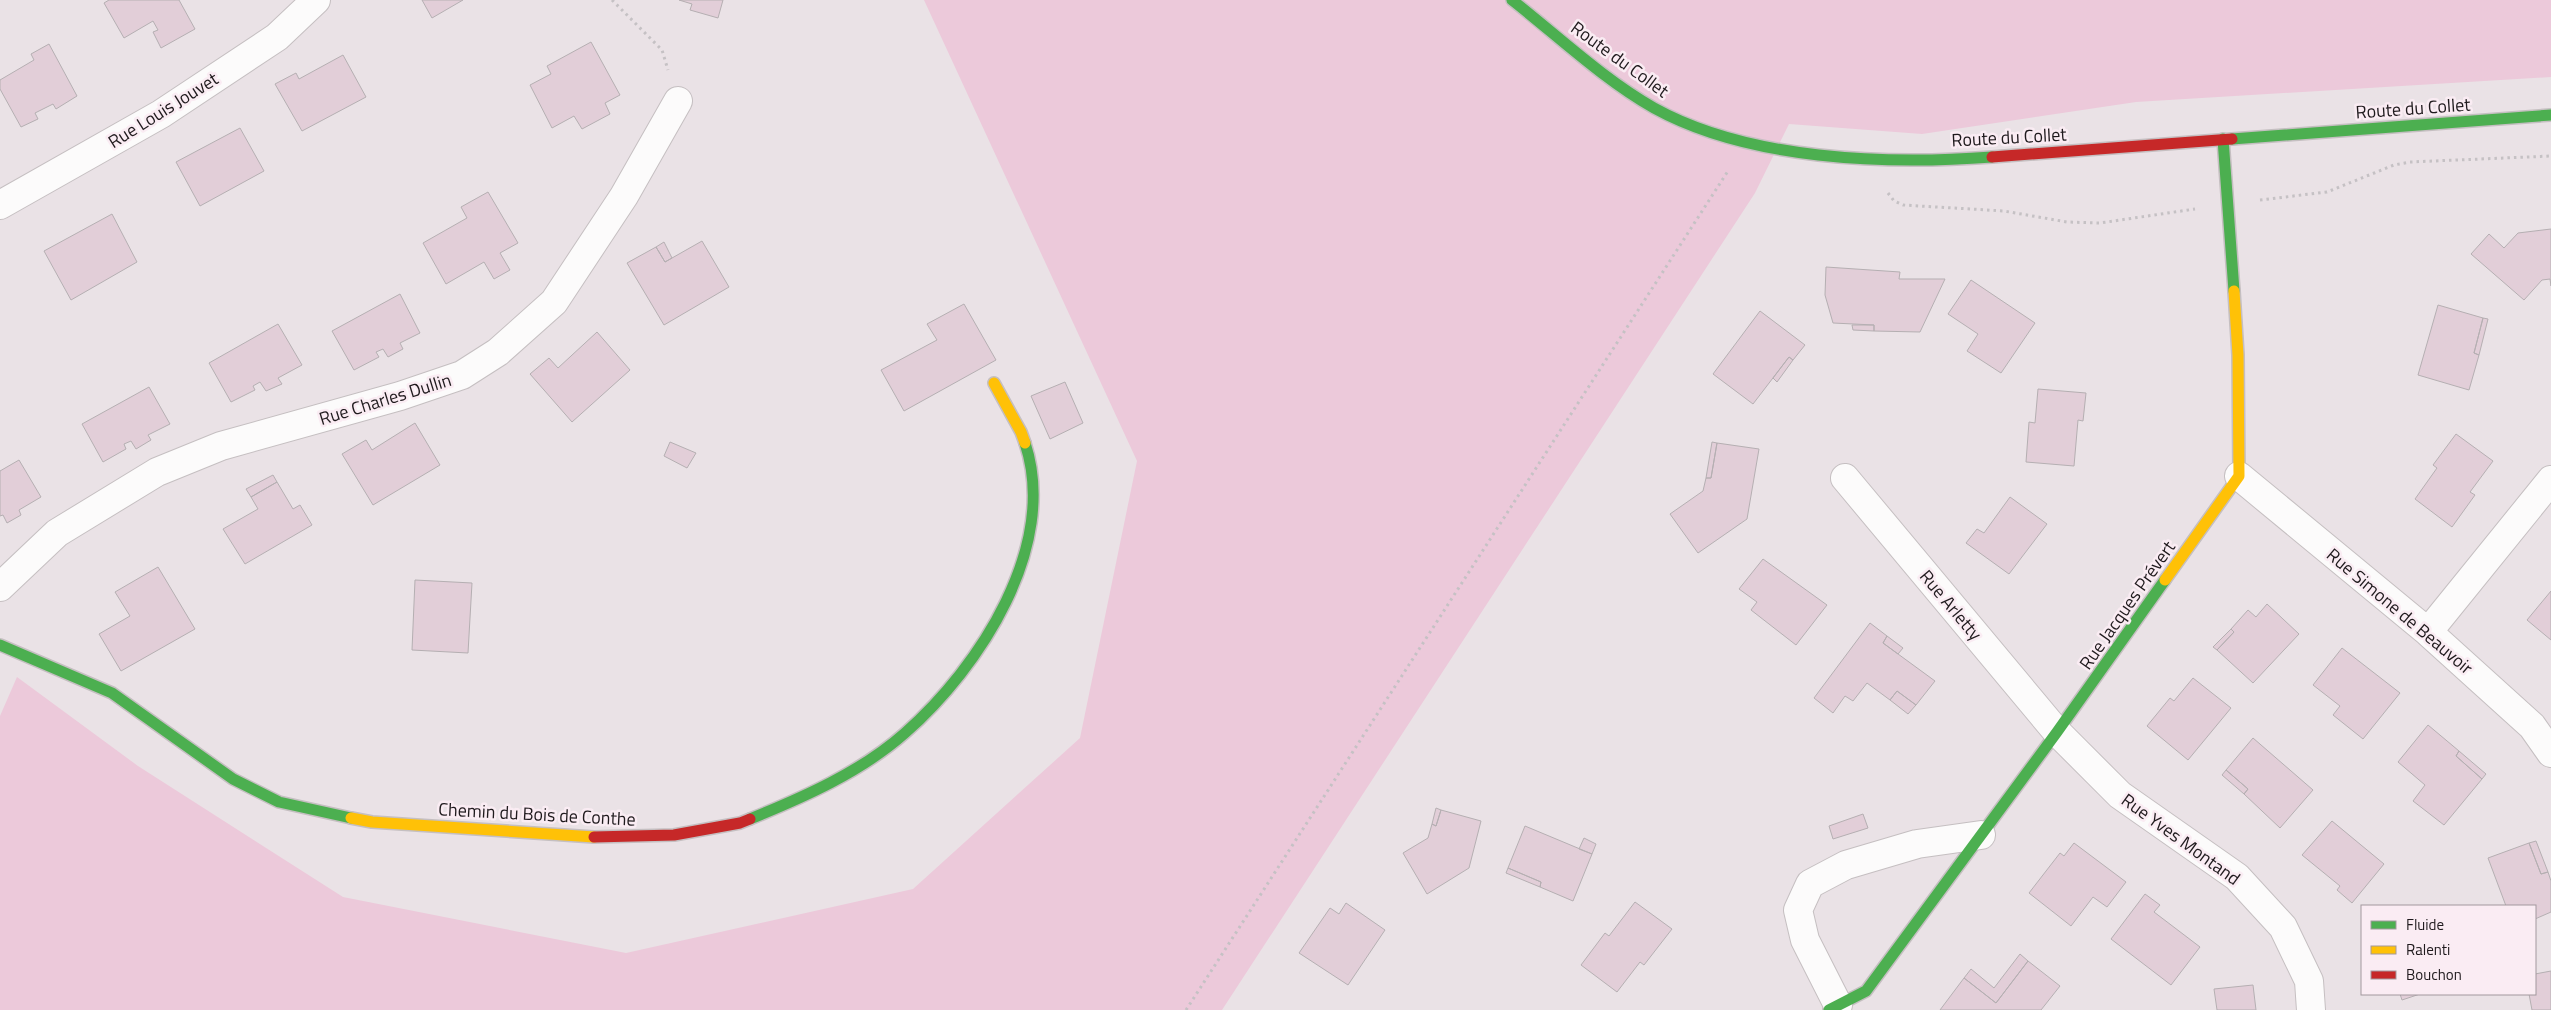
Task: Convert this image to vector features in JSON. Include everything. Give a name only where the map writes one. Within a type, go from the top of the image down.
[{"type":"street","name":"Rue Louis Jouvet","points":[[0,205],[161,114],[278,37],[316,0]]},
{"type":"street","name":"Route du Collet","points":[[1512,0],[1593,64],[1653,107],[1713,134],[1782,149],[1879,159],[1974,158],[2551,115]]},
{"type":"street","name":"Rue Charles Dullin","points":[[0,587],[57,533],[157,472],[221,446],[333,416],[453,378],[498,352],[554,302],[624,196],[678,101]]},
{"type":"street","points":[[2223,140],[2238,355],[2240,476]]},
{"type":"street","name":"Chemin du Bois de Conthe","points":[[0,645],[112,693],[233,779],[279,802],[372,822],[614,838],[674,835],[740,823],[798,798],[854,769],[905,733],[942,694],[986,640],[1011,595],[1028,542],[1033,491],[1031,462],[1021,432],[994,383]]},
{"type":"street","name":"Rue Simone de Beauvoir","points":[[2240,476],[2428,632],[2532,726],[2551,753]]},
{"type":"street","name":"Rue Jacques Prévert","points":[[1834,1008],[1866,991],[2057,732],[2240,476]]},
{"type":"street","name":"Rue Arletty","points":[[1845,478],[2057,732]]},
{"type":"street","points":[[2428,632],[2551,480]]},
{"type":"street","name":"Rue Yves Montand","points":[[2057,732],[2120,795],[2237,877],[2282,927],[2309,981],[2312,1010]]},
{"type":"street","points":[[1834,1008],[1805,940],[1798,910],[1810,884],[1846,865],[1917,844],[1981,835]]},
{"type":"path","points":[[612,0],[662,50],[678,101]]},
{"type":"path","points":[[1186,1010],[1747,142]]},
{"type":"shaded area","points":[[924,0],[2551,0],[2551,77],[2136,102],[1922,134],[1789,124],[1755,193],[1222,1010],[0,1010],[0,716],[17,677],[138,766],[343,897],[626,953],[913,889],[1080,738],[1137,461]]},
{"type":"building","points":[[109,0],[179,0],[195,29],[161,48],[153,32],[158,30],[153,21],[124,38],[104,3]]},
{"type":"building","points":[[422,0],[463,0],[432,18]]},
{"type":"building","points":[[679,0],[723,0],[718,18],[690,10],[692,4]]},
{"type":"building","points":[[591,42],[620,95],[605,103],[610,114],[582,129],[574,116],[552,128],[530,85],[551,74],[547,66]]},
{"type":"building","points":[[49,44],[77,96],[56,109],[53,104],[35,113],[38,119],[21,127],[0,89],[0,80],[34,60],[31,54]]},
{"type":"building","points":[[343,55],[366,97],[302,131],[275,84],[296,73],[299,79]]},
{"type":"building","points":[[240,128],[264,171],[200,206],[176,162]]},
{"type":"building","points":[[488,192],[518,243],[500,253],[510,270],[494,279],[484,262],[446,284],[423,243],[467,218],[461,207]]},
{"type":"building","points":[[112,214],[137,262],[71,300],[44,251]]},
{"type":"building","points":[[2551,229],[2551,286],[2550,279],[2542,280],[2524,300],[2471,254],[2489,234],[2504,248],[2518,233]]},
{"type":"building","points":[[702,241],[729,287],[664,325],[627,263],[656,247],[665,262]]},
{"type":"building","points":[[664,242],[672,258],[665,262],[656,247]]},
{"type":"building","points":[[1826,267],[1900,272],[1899,279],[1945,279],[1920,332],[1874,331],[1874,325],[1833,323],[1825,295]]},
{"type":"building","points":[[1971,280],[2035,323],[2001,373],[1967,351],[1978,334],[1948,314]]},
{"type":"building","points":[[400,294],[420,333],[400,343],[403,349],[388,357],[383,349],[376,352],[379,357],[354,370],[332,331]]},
{"type":"building","points":[[964,304],[996,360],[904,411],[881,370],[937,340],[927,324]]},
{"type":"building","points":[[2438,305],[2483,318],[2474,353],[2479,355],[2469,390],[2418,375]]},
{"type":"building","points":[[1760,311],[1805,345],[1793,360],[1789,357],[1753,404],[1713,374]]},
{"type":"building","points":[[2483,318],[2488,319],[2479,355],[2474,353]]},
{"type":"building","points":[[278,324],[302,365],[278,378],[282,384],[266,391],[260,382],[253,386],[255,390],[231,402],[209,363]]},
{"type":"building","points":[[1852,325],[1874,325],[1874,331],[1853,330]]},
{"type":"building","points":[[597,332],[630,370],[572,422],[530,374],[549,358],[558,368]]},
{"type":"building","points":[[1789,357],[1793,360],[1777,382],[1773,378]]},
{"type":"building","points":[[1065,382],[1083,423],[1050,439],[1031,396]]},
{"type":"building","points":[[149,387],[170,424],[148,435],[151,440],[136,449],[131,441],[124,444],[126,449],[103,462],[82,424]]},
{"type":"building","points":[[2038,389],[2086,393],[2083,421],[2078,420],[2074,466],[2026,462],[2029,422],[2035,423]]},
{"type":"building","points":[[415,423],[440,465],[373,505],[342,454],[366,440],[372,450]]},
{"type":"building","points":[[2456,434],[2493,461],[2470,492],[2475,495],[2452,527],[2415,499],[2437,468],[2433,465]]},
{"type":"building","points":[[670,442],[696,453],[687,468],[664,456]]},
{"type":"building","points":[[1712,442],[1717,443],[1711,478],[1706,478]]},
{"type":"building","points":[[1717,443],[1759,449],[1747,519],[1698,553],[1670,514],[1703,491],[1706,478],[1711,478]]},
{"type":"building","points":[[19,460],[41,497],[19,510],[21,515],[7,523],[3,515],[0,516],[0,471]]},
{"type":"building","points":[[273,475],[277,482],[251,497],[246,489]]},
{"type":"building","points":[[277,482],[293,509],[300,505],[312,525],[245,564],[223,529],[258,509],[251,497]]},
{"type":"building","points":[[2010,497],[2047,524],[2009,574],[1966,543],[1977,529],[1984,533]]},
{"type":"building","points":[[1763,559],[1827,605],[1796,645],[1751,610],[1757,602],[1739,589]]},
{"type":"building","points":[[158,567],[195,629],[121,671],[99,634],[130,616],[115,592]]},
{"type":"building","points":[[415,580],[472,583],[468,653],[412,650]]},
{"type":"building","points":[[2551,591],[2551,640],[2527,620]]},
{"type":"building","points":[[2267,604],[2299,634],[2253,683],[2217,650],[2234,632],[2231,629],[2248,610],[2256,617]]},
{"type":"building","points":[[1870,623],[1887,636],[1883,643],[1935,681],[1916,705],[1897,691],[1890,700],[1867,683],[1853,701],[1845,696],[1833,713],[1814,698]]},
{"type":"building","points":[[2231,629],[2234,632],[2217,650],[2213,647]]},
{"type":"building","points":[[1887,636],[1903,648],[1898,654],[1883,643]]},
{"type":"building","points":[[2342,648],[2400,693],[2363,739],[2333,715],[2340,706],[2313,685]]},
{"type":"building","points":[[2193,678],[2231,708],[2188,760],[2147,726],[2170,698],[2174,701]]},
{"type":"building","points":[[1897,691],[1916,705],[1908,714],[1890,700]]},
{"type":"building","points":[[2428,725],[2459,751],[2456,756],[2482,779],[2444,825],[2413,801],[2425,785],[2398,762]]},
{"type":"building","points":[[2253,738],[2313,790],[2280,828],[2244,794],[2248,789],[2226,770]]},
{"type":"building","points":[[2459,751],[2486,774],[2482,779],[2456,756]]},
{"type":"building","points":[[2226,770],[2248,789],[2244,794],[2222,775]]},
{"type":"building","points":[[1436,808],[1441,810],[1436,826],[1432,824]]},
{"type":"building","points":[[1441,810],[1481,821],[1469,868],[1427,894],[1403,853],[1428,838],[1432,824],[1436,826]]},
{"type":"building","points":[[1863,814],[1868,828],[1833,839],[1829,826]]},
{"type":"building","points":[[2332,821],[2384,864],[2352,903],[2337,890],[2340,886],[2302,855]]},
{"type":"building","points":[[1525,826],[1592,854],[1573,901],[1540,887],[1541,882],[1508,868]]},
{"type":"building","points":[[1584,838],[1596,844],[1592,854],[1579,849]]},
{"type":"building","points":[[2536,841],[2548,872],[2541,874],[2529,843]]},
{"type":"building","points":[[2074,843],[2126,882],[2107,907],[2093,897],[2071,926],[2029,893],[2060,853],[2064,856]]},
{"type":"building","points":[[2529,843],[2541,874],[2548,872],[2551,881],[2551,912],[2536,919],[2536,905],[2506,905],[2488,858]]},
{"type":"building","points":[[1508,868],[1541,882],[1540,887],[1506,873]]},
{"type":"building","points":[[2145,894],[2160,905],[2154,912],[2200,947],[2171,985],[2111,939]]},
{"type":"building","points":[[1635,902],[1672,929],[1644,965],[1640,962],[1617,992],[1581,965],[1605,933],[1609,936]]},
{"type":"building","points":[[1346,903],[1385,930],[1348,985],[1299,953],[1330,908],[1339,914]]},
{"type":"building","points":[[2020,954],[2028,961],[1996,1003],[1964,978],[1971,969],[1994,988]]},
{"type":"building","points":[[2028,961],[2060,986],[2041,1010],[1940,1010],[1964,978],[1996,1003]]},
{"type":"building","points":[[2551,971],[2551,1010],[2532,1010],[2529,995],[2536,995],[2536,974]]},
{"type":"building","points":[[2253,985],[2256,1010],[2217,1010],[2214,989]]},
{"type":"building","points":[[2400,995],[2417,995],[2402,1000]]},
{"type":"traffic: fast","points":[[1512,0],[1599,71],[1635,97],[1691,125],[1732,139],[1818,155],[1863,159],[1908,160],[1992,157]]},
{"type":"traffic: fast","points":[[2232,139],[2551,115]]},
{"type":"traffic: fast","points":[[2223,139],[2234,291]]},
{"type":"traffic: fast","points":[[750,819],[791,802],[851,772],[870,760],[905,733],[933,706],[960,674],[985,639],[1006,602],[1022,563],[1031,522],[1033,482],[1025,443]]},
{"type":"traffic: fast","points":[[1829,1010],[1866,991],[2057,732],[2165,580]]},
{"type":"traffic: fast","points":[[0,645],[112,693],[233,779],[279,802],[351,818]]},
{"type":"traffic: slow","points":[[2165,580],[2239,476],[2238,355],[2234,291]]},
{"type":"traffic: slow","points":[[994,383],[1025,443]]},
{"type":"traffic: slow","points":[[351,818],[372,822],[594,837]]},
{"type":"traffic: jam","points":[[1992,157],[2232,139]]},
{"type":"traffic: jam","points":[[594,837],[674,835],[740,823],[750,819]]}]
